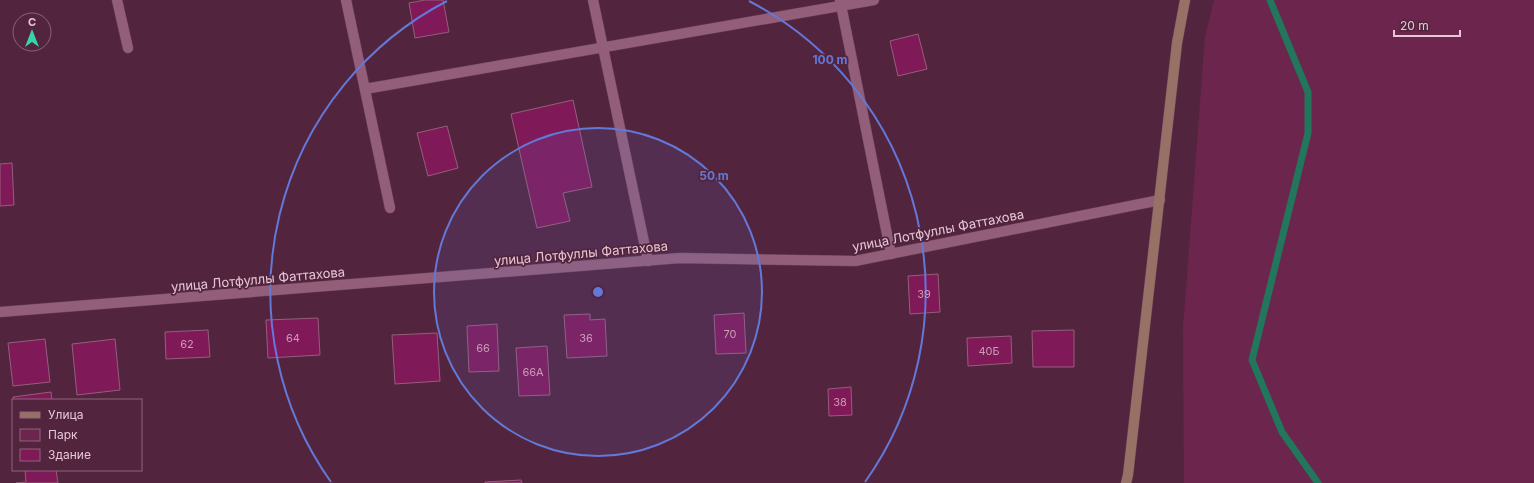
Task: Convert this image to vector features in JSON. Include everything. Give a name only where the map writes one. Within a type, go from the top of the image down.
[{"type":"street","points":[[117,0],[128,48]]},
{"type":"street","points":[[346,0],[390,208]]},
{"type":"street","points":[[593,0],[648,260]]},
{"type":"street","points":[[365,89],[840,3],[874,0]]},
{"type":"street","points":[[1126,483],[1177,43],[1185,0]]},
{"type":"street","points":[[840,3],[891,254]]},
{"type":"street","name":"улица Лотфуллы Фаттахова","points":[[0,312],[680,258],[855,261],[1160,200]]},
{"type":"green space","points":[[1214,0],[1534,0],[1534,483],[1184,483],[1183,328],[1205,37]]},
{"type":"building","points":[[425,0],[443,0],[449,32],[415,38],[409,3]]},
{"type":"building","points":[[918,34],[927,69],[898,76],[890,41]]},
{"type":"building","points":[[573,100],[592,187],[563,193],[570,221],[537,228],[511,114]]},
{"type":"building","points":[[447,126],[458,168],[428,176],[417,133]]},
{"type":"building","points":[[12,163],[14,205],[0,206],[0,164]]},
{"type":"building","points":[[938,274],[940,312],[910,314],[908,276]]},
{"type":"building","points":[[744,313],[746,353],[716,354],[714,315]]},
{"type":"building","points":[[590,314],[590,320],[605,319],[607,356],[567,358],[564,315]]},
{"type":"building","points":[[318,318],[320,355],[268,358],[266,320]]},
{"type":"building","points":[[497,324],[499,371],[469,372],[467,326]]},
{"type":"building","points":[[208,330],[210,357],[166,359],[165,332]]},
{"type":"building","points":[[1074,330],[1074,367],[1033,367],[1032,331]]},
{"type":"building","points":[[437,333],[440,381],[395,384],[392,335]]},
{"type":"building","points":[[1011,336],[1012,363],[968,366],[967,338]]},
{"type":"building","points":[[45,339],[50,382],[13,386],[8,343]]},
{"type":"building","points":[[115,339],[120,390],[77,395],[72,344]]},
{"type":"building","points":[[547,346],[550,395],[519,396],[516,348]]},
{"type":"building","points":[[851,387],[852,415],[829,416],[828,389]]},
{"type":"building","points":[[51,392],[52,399],[14,399],[13,397]]},
{"type":"building","points":[[25,471],[56,471],[58,483],[16,483],[26,482]]},
{"type":"building","points":[[521,480],[522,483],[485,483],[485,482]]},
{"type":"waterway","points":[[1270,0],[1308,92],[1308,133],[1252,360],[1282,432],[1318,483]]}]
